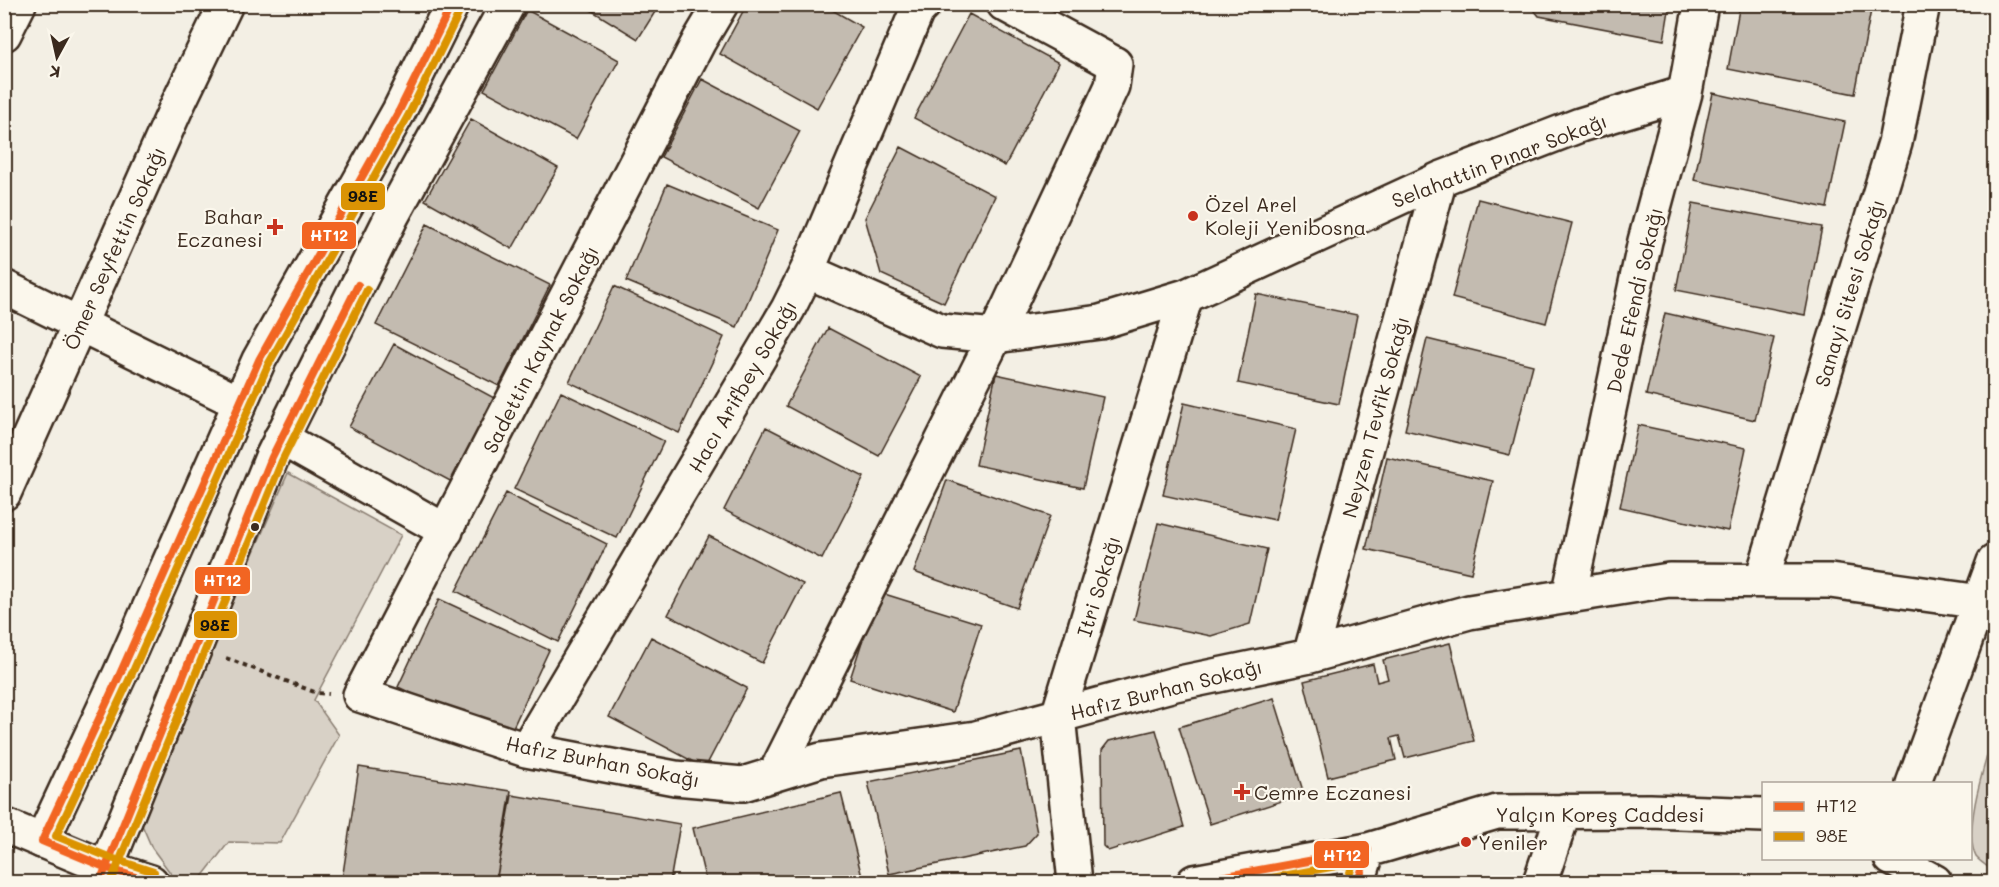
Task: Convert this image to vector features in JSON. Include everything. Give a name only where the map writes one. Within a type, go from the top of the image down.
[{"type":"street","points":[[4,34],[19,4]]},
{"type":"street","name":"Ömer Seyfettin Sokağı","points":[[4,493],[177,106],[226,4]]},
{"type":"street","points":[[42,841],[120,674],[260,360],[399,111],[452,4]]},
{"type":"street","points":[[104,875],[281,438],[393,214],[508,4]]},
{"type":"street","name":"Sadettin Kaynak Sokağı","points":[[360,695],[699,41],[721,4]]},
{"type":"street","points":[[775,774],[994,336],[1112,86],[1115,64],[1004,4]]},
{"type":"street","name":"Dede Efendi Sokağı","points":[[1569,596],[1645,241],[1685,93],[1701,4]]},
{"type":"street","name":"Sanayi Sitesi Sokağı","points":[[1762,579],[1895,142],[1923,4]]},
{"type":"street","name":"Hacı Arifbey Sokağı","points":[[526,750],[789,309],[807,271],[916,7]]},
{"type":"street","name":"Selahattin Pınar Sokağı","points":[[807,271],[942,331],[994,336],[1100,322],[1186,296],[1440,179],[1580,125],[1685,93]]},
{"type":"street","name":"Neyzen Tevfik Sokağı","points":[[1310,656],[1440,179]]},
{"type":"street","points":[[4,287],[240,403]]},
{"type":"street","name":"Itri Sokağı","points":[[1075,882],[1058,716],[1186,296]]},
{"type":"street","points":[[281,438],[446,531]]},
{"type":"street","points":[[1912,781],[1995,562]]},
{"type":"street","name":"Hafız Burhan Sokağı","points":[[360,695],[526,750],[675,778],[743,784],[821,760],[976,738],[1175,684],[1310,656],[1468,612],[1669,580],[1830,581],[1981,602]]},
{"type":"street","points":[[1540,882],[1564,811]]},
{"type":"street","name":"Yalçın Koreş Caddesi","points":[[1194,882],[1368,850],[1497,812],[1762,815]]},
{"type":"street","points":[[4,825],[42,841],[104,875],[152,882]]},
{"type":"street","points":[[1358,882],[1368,850]]},
{"type":"street","points":[[1895,860],[1935,882]]},
{"type":"street","points":[[1932,860],[1939,882]]},
{"type":"path","points":[[196,646],[317,693],[360,695]]},
{"type":"shaded area","points":[[288,473],[401,535],[314,700],[339,735],[280,843],[229,842],[198,882],[177,882],[152,848],[139,818]]},
{"type":"shaded area","points":[[1994,732],[1994,872],[1976,857],[1972,845],[1972,830],[1973,813],[1981,777]]},
{"type":"building","points":[[581,4],[660,4],[638,39]]},
{"type":"building","points":[[747,4],[822,4],[862,27],[817,108],[720,54]]},
{"type":"building","points":[[1670,4],[1664,40],[1539,16],[1530,5]]},
{"type":"building","points":[[1740,4],[1842,4],[1871,10],[1855,94],[1728,69]]},
{"type":"building","points":[[527,10],[619,60],[576,139],[484,90]]},
{"type":"building","points":[[969,14],[1059,63],[1005,166],[914,118]]},
{"type":"building","points":[[702,79],[800,131],[759,208],[661,157]]},
{"type":"building","points":[[1713,93],[1845,122],[1827,208],[1694,180]]},
{"type":"building","points":[[471,119],[558,168],[512,249],[425,200]]},
{"type":"building","points":[[901,147],[995,196],[944,303],[881,274],[865,218]]},
{"type":"building","points":[[667,184],[778,230],[737,327],[626,281]]},
{"type":"building","points":[[1478,199],[1572,223],[1546,323],[1452,298]]},
{"type":"building","points":[[1693,203],[1822,227],[1805,315],[1676,290]]},
{"type":"building","points":[[427,224],[550,285],[499,386],[376,325]]},
{"type":"building","points":[[614,286],[724,337],[679,433],[569,382]]},
{"type":"building","points":[[1256,294],[1357,315],[1339,404],[1238,383]]},
{"type":"building","points":[[1665,313],[1774,338],[1755,420],[1646,395]]},
{"type":"building","points":[[828,328],[921,377],[879,456],[786,406]]},
{"type":"building","points":[[1427,339],[1533,365],[1510,455],[1405,430]]},
{"type":"building","points":[[394,344],[496,399],[452,482],[349,427]]},
{"type":"building","points":[[996,374],[1103,397],[1083,488],[976,465]]},
{"type":"building","points":[[561,392],[664,441],[617,538],[514,489]]},
{"type":"building","points":[[1184,403],[1296,429],[1275,520],[1163,495]]},
{"type":"building","points":[[1638,425],[1746,448],[1728,531],[1620,507]]},
{"type":"building","points":[[766,427],[864,477],[822,559],[724,510]]},
{"type":"building","points":[[1387,457],[1493,481],[1471,573],[1366,549]]},
{"type":"building","points":[[947,480],[1050,516],[1017,608],[914,572]]},
{"type":"building","points":[[506,493],[607,544],[558,642],[456,591]]},
{"type":"building","points":[[1158,523],[1267,549],[1250,624],[1211,636],[1134,620]]},
{"type":"building","points":[[709,536],[803,584],[762,663],[668,615]]},
{"type":"building","points":[[878,592],[981,624],[953,712],[850,679]]},
{"type":"building","points":[[439,599],[549,650],[508,738],[398,687]]},
{"type":"building","points":[[651,637],[747,688],[705,768],[609,717]]},
{"type":"building","points":[[1450,643],[1474,741],[1405,758],[1399,736],[1391,738],[1396,760],[1328,777],[1304,681],[1373,664],[1377,682],[1388,679],[1383,660]]},
{"type":"building","points":[[1274,698],[1304,794],[1210,824],[1179,727]]},
{"type":"building","points":[[1156,730],[1184,827],[1108,851],[1103,846],[1102,750],[1109,741]]},
{"type":"building","points":[[1021,751],[1037,833],[1025,846],[889,874],[868,782]]},
{"type":"building","points":[[359,767],[511,791],[496,882],[357,882],[342,880]]},
{"type":"building","points":[[841,793],[862,877],[837,882],[706,882],[693,828]]},
{"type":"building","points":[[512,795],[680,824],[670,882],[496,882]]},
{"type":"transit line","name":"HT12","points":[[151,882],[107,868],[42,841],[120,674],[259,360],[399,111],[452,4]]},
{"type":"transit line","name":"98E","points":[[154,872],[56,836],[130,678],[268,365],[408,116],[461,9]]},
{"type":"transit line","name":"HT12","points":[[100,882],[272,457],[358,285]]},
{"type":"transit line","name":"98E","points":[[111,882],[282,461],[367,290]]},
{"type":"transit line","name":"HT12","points":[[1194,882],[1368,850],[1358,882]]},
{"type":"transit line","name":"98E","points":[[1249,882],[1353,863],[1348,879]]},
{"type":"place","name":"Özel Arel Koleji Yenibosna","points":[[1193,216]]},
{"type":"place","name":"Bahar Eczanesi","points":[[275,227]]},
{"type":"place","name":"Cemre Eczanesi","points":[[1242,792]]},
{"type":"place","name":"Yeniler","points":[[1466,842]]}]
